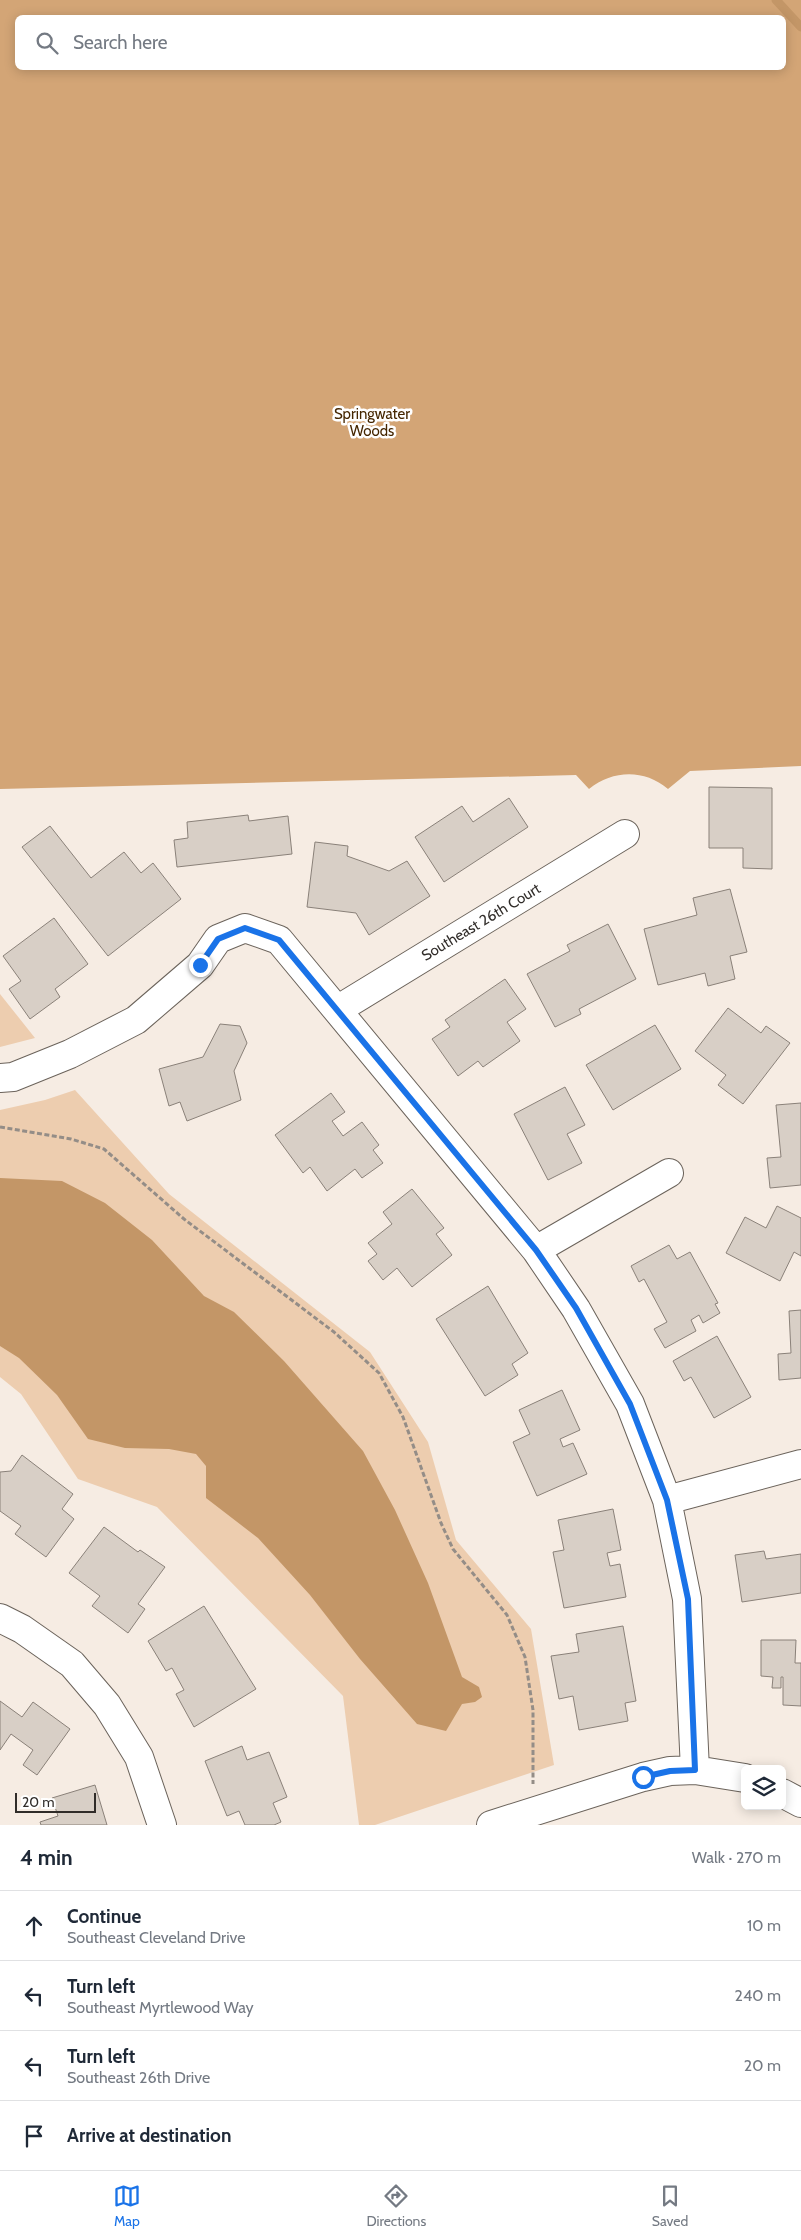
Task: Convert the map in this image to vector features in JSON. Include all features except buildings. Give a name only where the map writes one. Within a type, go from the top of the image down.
[{"type":"street","name":"Southeast 26th Court","points":[[337,1010],[625,834]]},
{"type":"street","points":[[0,1078],[13,1077],[70,1054],[136,1020],[200,965],[218,939],[245,928],[279,940],[536,1250],[576,1308],[630,1404],[667,1500],[688,1599],[695,1770]]},
{"type":"street","points":[[536,1250],[669,1173]]},
{"type":"street","points":[[667,1500],[801,1464]]},
{"type":"street","points":[[0,1618],[22,1629],[72,1664],[107,1706],[139,1758],[162,1825]]},
{"type":"street","points":[[491,1825],[643,1777],[670,1771],[695,1770],[741,1777]]},
{"type":"street","points":[[786,1795],[801,1803]]},
{"type":"path","points":[[0,1127],[71,1139],[104,1149],[184,1220],[334,1332],[379,1373],[403,1418],[441,1523],[453,1549],[507,1615],[525,1657],[533,1710],[531,1767],[535,1810]]},
{"type":"shaded area","points":[[0,994],[35,1038],[0,1047]]},
{"type":"shaded area","points":[[75,1090],[169,1194],[370,1352],[428,1442],[456,1540],[531,1629],[554,1765],[375,1825],[359,1825],[343,1696],[157,1507],[78,1479],[21,1394],[0,1377],[0,1110],[45,1100]]},
{"type":"shaded area","points":[[0,1178],[62,1181],[105,1203],[152,1240],[204,1296],[234,1312],[284,1361],[363,1451],[395,1510],[428,1583],[462,1677],[479,1687],[482,1697],[475,1702],[462,1704],[446,1731],[417,1724],[360,1659],[310,1595],[258,1538],[206,1498],[206,1466],[196,1454],[169,1449],[125,1448],[88,1439],[57,1395],[19,1358],[0,1346]]},
{"type":"green space","name":"Springwater Woods","points":[[0,0],[801,0],[801,766],[690,771],[668,789],[659,782],[649,778],[628,774],[608,778],[589,789],[576,775],[0,789]]},
{"type":"waterway","points":[[776,0],[801,27]]},
{"type":"route","points":[[200,965],[218,939],[245,928],[279,940],[536,1250],[576,1308],[600,1348],[630,1404],[667,1500],[688,1599],[695,1770],[670,1771],[643,1777]]}]
